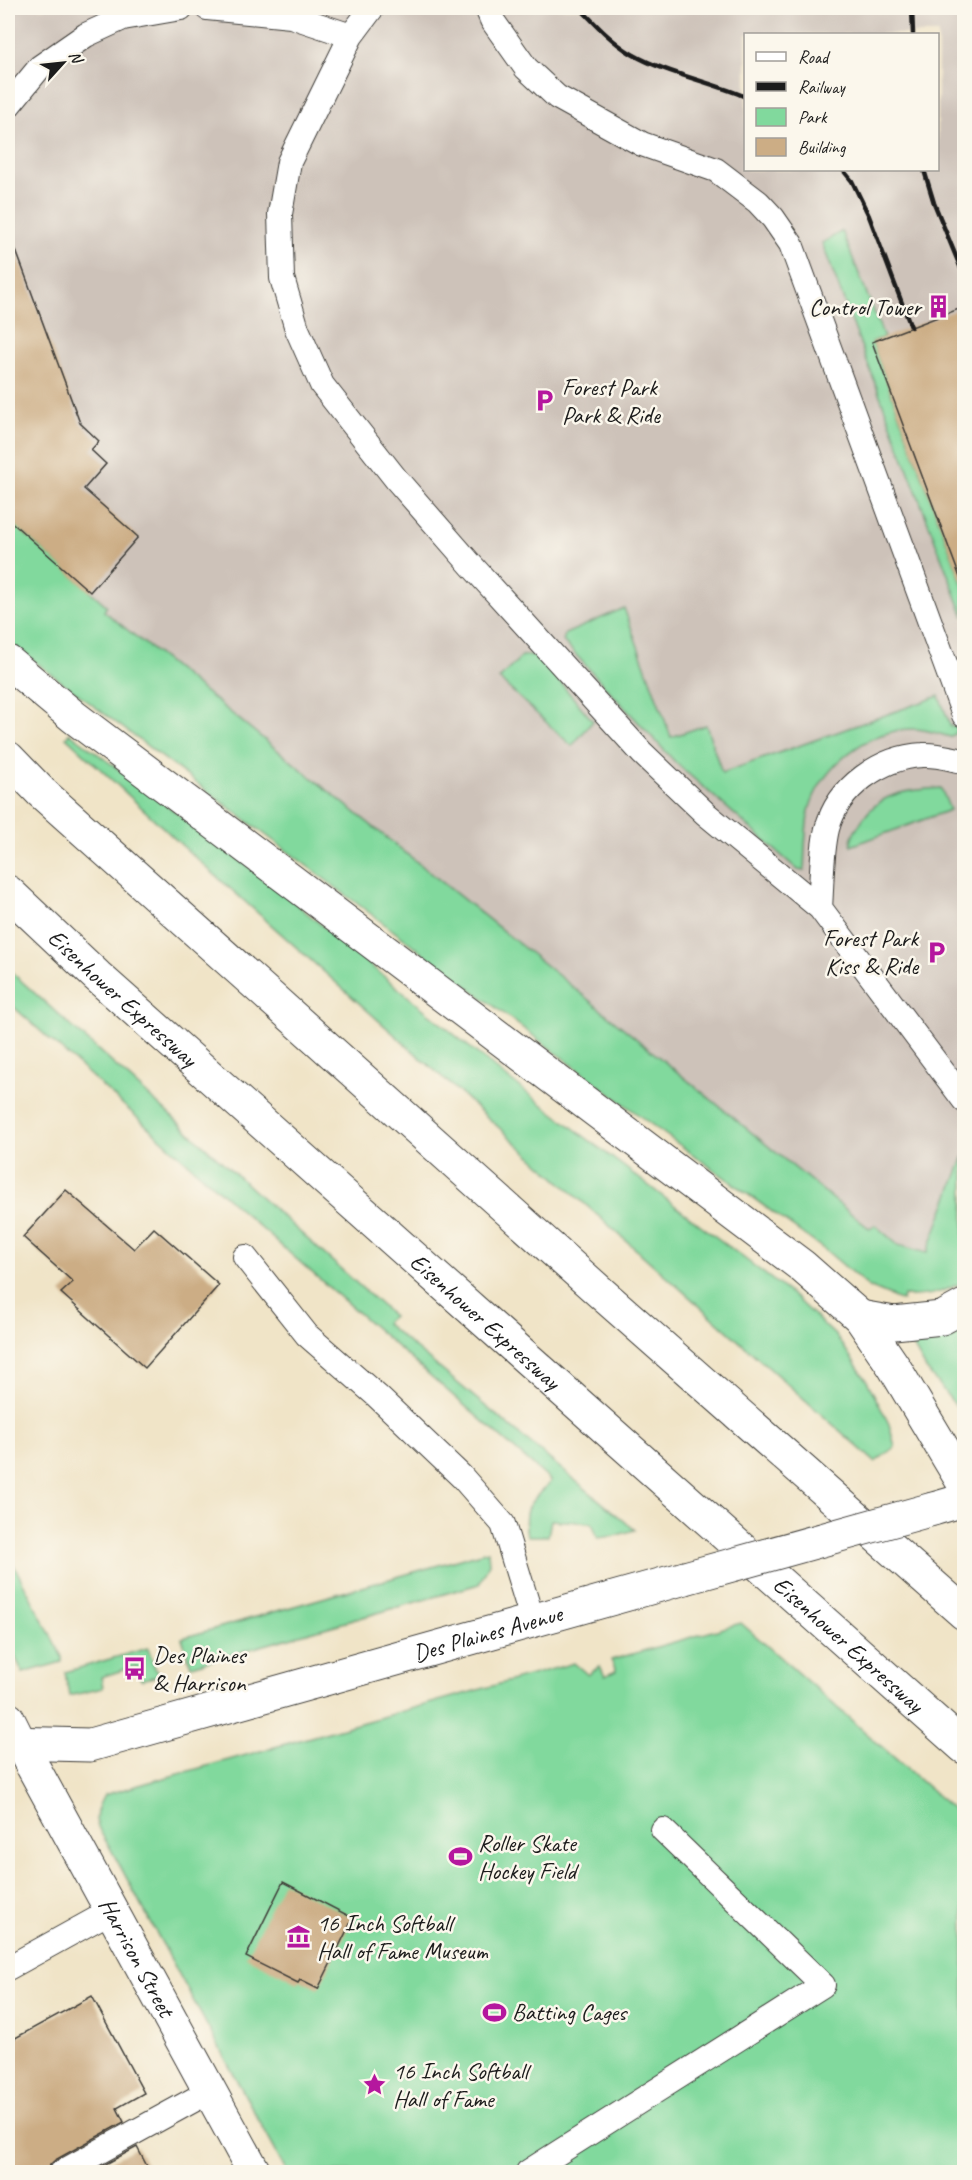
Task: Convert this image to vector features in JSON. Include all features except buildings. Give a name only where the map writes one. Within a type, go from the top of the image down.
[{"type":"main road","points":[[8,662],[84,724],[802,1266],[860,1317],[894,1367],[964,1484]]},
{"type":"main road","points":[[8,758],[41,792],[583,1277],[964,1613]]},
{"type":"main road","name":"Eisenhower Expressway","points":[[8,892],[106,984],[964,1747]]},
{"type":"main road","points":[[860,1317],[894,1323],[942,1318],[964,1306]]},
{"type":"main road","name":"Des Plaines Avenue","points":[[12,1735],[90,1745],[964,1500]]},
{"type":"main road","name":"Harrison Street","points":[[12,1735],[254,2172]]},
{"type":"lane","points":[[8,106],[40,67],[86,35],[123,18],[181,8]]},
{"type":"lane","points":[[207,8],[291,15],[351,36]]},
{"type":"lane","points":[[372,8],[351,36],[289,162],[280,214],[282,278],[297,329],[322,385],[396,479],[642,753],[706,814],[820,908],[964,1100]]},
{"type":"lane","points":[[487,8],[492,20],[526,68],[557,97],[642,144],[716,170],[758,202],[773,218],[791,244],[964,714]]},
{"type":"lane","points":[[820,908],[827,828],[843,794],[874,769],[911,756],[927,755],[964,761]]},
{"type":"lane","points":[[245,1257],[307,1335],[377,1396],[462,1477],[503,1524],[533,1622]]},
{"type":"lane","points":[[528,2172],[823,1985],[663,1830]]},
{"type":"lane","points":[[8,1968],[111,1911]]},
{"type":"lane","points":[[62,2172],[210,2091]]},
{"type":"shaded area","points":[[8,8],[964,8],[964,1156],[927,1253],[898,1245],[875,1225],[870,1229],[584,996],[103,611],[106,606],[8,519]]},
{"type":"green space","points":[[842,231],[884,337],[872,342],[964,588],[964,617],[822,243]]},
{"type":"green space","points":[[8,519],[107,606],[104,611],[870,1229],[875,1225],[898,1245],[927,1253],[964,1156],[964,1281],[935,1293],[903,1296],[902,1301],[869,1287],[829,1253],[648,1122],[10,643],[8,640]]},
{"type":"green space","points":[[624,608],[671,737],[706,725],[722,773],[939,696],[951,727],[957,726],[956,733],[950,737],[920,730],[901,730],[871,740],[843,758],[822,782],[814,796],[807,825],[804,871],[798,870],[677,764],[563,641],[565,634]]},
{"type":"green space","points":[[532,655],[541,660],[593,721],[572,746],[499,679],[522,656]]},
{"type":"green space","points":[[70,733],[272,884],[501,1073],[791,1294],[837,1337],[867,1381],[889,1424],[895,1447],[875,1462],[188,851],[66,737]]},
{"type":"green space","points":[[941,788],[950,810],[851,846],[851,840],[859,825],[875,805],[905,792]]},
{"type":"green space","points":[[8,969],[393,1316],[385,1323],[635,1530],[598,1538],[592,1523],[551,1520],[548,1536],[527,1536],[527,1510],[533,1499],[551,1481],[262,1229],[8,1002]]},
{"type":"green space","points":[[964,1331],[964,1416],[926,1369],[913,1346]]},
{"type":"green space","points":[[488,1551],[489,1564],[479,1584],[191,1666],[182,1638]]},
{"type":"green space","points":[[8,1554],[62,1657],[62,1662],[23,1673],[8,1642]]},
{"type":"green space","points":[[741,1623],[964,1819],[964,2172],[287,2172],[100,1832],[96,1816],[104,1795],[574,1663],[588,1675],[600,1666],[605,1676],[616,1671],[611,1660]]},
{"type":"green space","points":[[148,1648],[158,1676],[141,1680],[136,1666],[101,1677],[103,1688],[69,1696],[65,1672]]},
{"type":"railway","points":[[580,8],[611,39],[645,61],[744,96]]},
{"type":"railway","points":[[912,8],[913,33]]},
{"type":"railway","points":[[844,171],[852,181],[869,216],[911,327]]},
{"type":"railway","points":[[924,171],[934,203],[964,276]]},
{"type":"place","name":"Control Tower","points":[[939,307]]},
{"type":"place","name":"Forest Park Park & Ride","points":[[544,401]]},
{"type":"place","name":"Forest Park Kiss & Ride","points":[[936,952]]},
{"type":"place","name":"Des Plaines & Harrison","points":[[135,1669]]},
{"type":"place","name":"Roller Skate Hockey Field","points":[[460,1857]]},
{"type":"place","name":"16 Inch Softball Hall of Fame Museum","points":[[299,1937]]},
{"type":"place","name":"Batting Cages","points":[[494,2012]]},
{"type":"place","name":"16 Inch Softball Hall of Fame","points":[[375,2085]]}]
